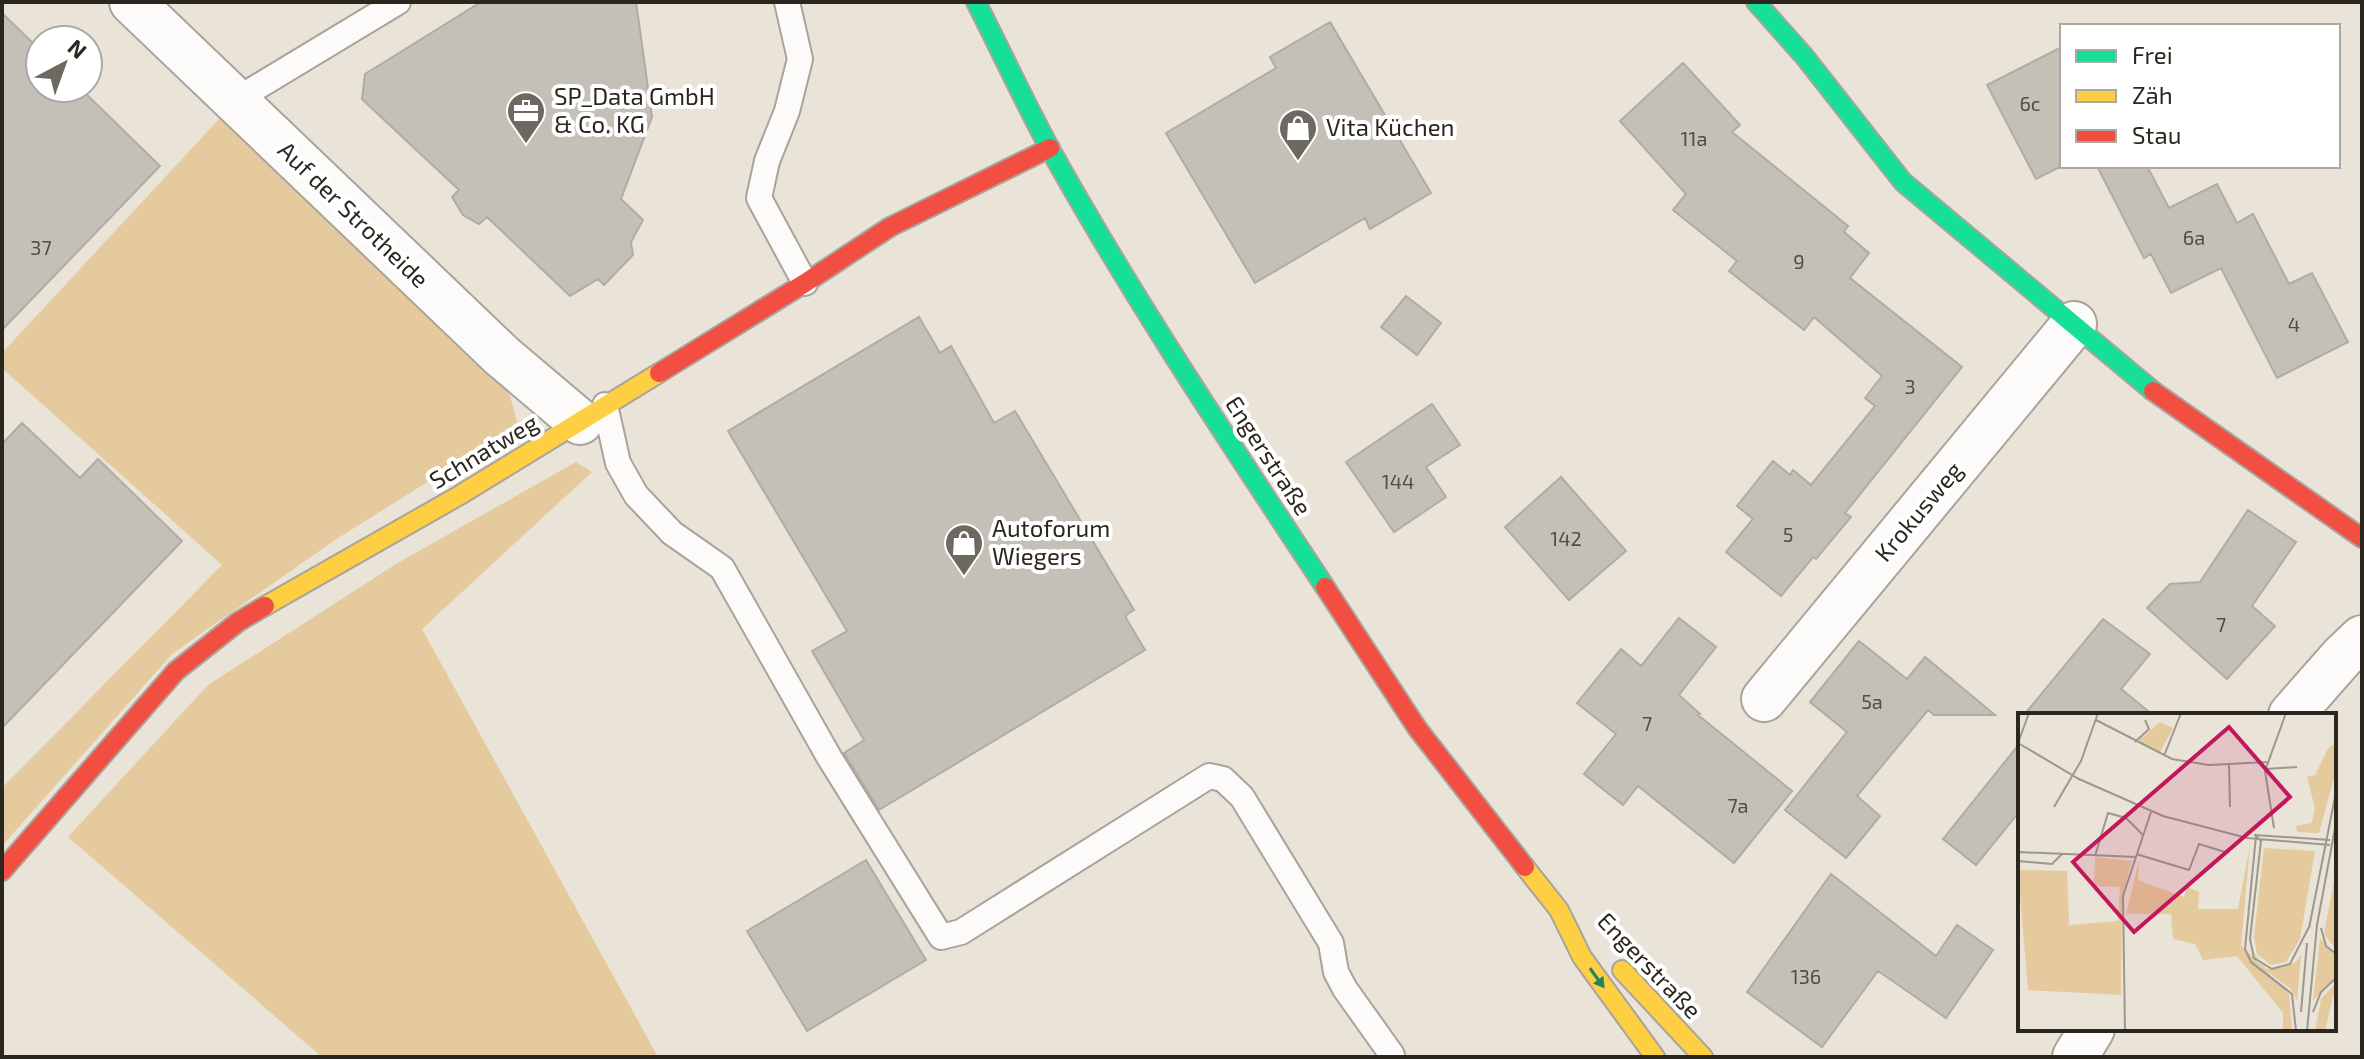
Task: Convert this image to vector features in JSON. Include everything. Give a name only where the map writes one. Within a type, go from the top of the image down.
[{"type":"street","name":"Auf der Strotheide","points":[[132,2],[502,356],[593,414]]},
{"type":"street","name":"Engerstraße","points":[[976,2],[1050,148],[1124,274],[1218,425],[1417,728],[1559,910],[1601,947],[1703,1057]]},
{"type":"street","points":[[1756,2],[1804,56],[1903,182],[2168,403],[2362,538]]},
{"type":"street","name":"Schnatweg","points":[[2,871],[176,671],[238,622],[410,525],[805,283],[890,227],[1050,148]]},
{"type":"street","name":"Krokusweg","points":[[1764,699],[2074,324]]},
{"type":"street","points":[[2293,713],[2362,638]]},
{"type":"street","name":"Engerstraße","points":[[1559,910],[1582,957],[1655,1057]]},
{"type":"street","points":[[2075,1057],[2091,1031]]},
{"type":"lane","points":[[234,101],[398,2]]},
{"type":"lane","points":[[787,2],[800,59],[787,111],[767,161],[759,198],[805,283]]},
{"type":"lane","points":[[593,414],[636,495],[672,533],[722,568],[829,757],[941,937],[961,932],[1209,776],[1223,779],[1242,797],[1267,837],[1331,943],[1336,972],[1345,989],[1392,1055]]},
{"type":"shaded area","points":[[221,117],[508,389],[518,425],[335,540],[172,654],[2,846],[2,788],[222,565],[2,368],[2,353]]},
{"type":"shaded area","points":[[576,462],[592,472],[422,629],[658,1057],[322,1057],[68,837],[208,685],[396,564]]},
{"type":"building","name":"SP_Data GmbH & Co. KG","points":[[481,2],[636,2],[652,117],[621,199],[643,220],[631,242],[633,255],[604,285],[598,279],[570,296],[487,217],[479,224],[463,215],[452,197],[459,190],[362,99],[365,74]]},
{"type":"building","points":[[2,13],[24,34],[24,104],[96,104],[160,166],[2,330]]},
{"type":"building","name":"Vita Küchen","points":[[1330,22],[1431,193],[1370,229],[1365,218],[1255,283],[1166,133],[1276,68],[1270,57]]},
{"type":"building","points":[[2060,48],[2060,167],[2036,179],[1987,85]]},
{"type":"building","points":[[1683,63],[1740,125],[1732,132],[1848,226],[1844,232],[1869,253],[1850,278],[1962,367],[1845,513],[1851,517],[1781,596],[1726,552],[1753,519],[1737,506],[1773,461],[1790,475],[1793,470],[1811,485],[1875,406],[1865,398],[1882,376],[1814,317],[1804,330],[1729,271],[1737,261],[1673,210],[1686,194],[1620,121]]},
{"type":"building","points":[[2098,168],[2148,168],[2169,208],[2217,184],[2237,223],[2253,214],[2289,284],[2312,273],[2348,342],[2277,378],[2221,268],[2171,293],[2151,254],[2144,258]]},
{"type":"building","points":[[1406,296],[1441,323],[1417,355],[1381,327]]},
{"type":"building","name":"Autoforum Wiegers","points":[[919,317],[940,353],[951,346],[994,423],[1015,411],[1134,610],[1126,618],[1145,650],[879,810],[844,753],[864,740],[812,651],[847,631],[728,431]]},
{"type":"building","points":[[1432,404],[1460,445],[1426,467],[1446,497],[1394,532],[1346,462]]},
{"type":"building","points":[[22,423],[80,478],[98,459],[182,541],[2,728],[2,444]]},
{"type":"building","points":[[1561,477],[1626,551],[1569,600],[1505,527]]},
{"type":"building","points":[[2248,510],[2296,542],[2252,606],[2275,626],[2227,679],[2147,608],[2170,584],[2200,582]]},
{"type":"building","points":[[1679,618],[1716,647],[1679,695],[1698,715],[1792,791],[1734,863],[1638,786],[1623,805],[1584,774],[1616,734],[1577,703],[1621,649],[1641,666]]},
{"type":"building","points":[[2103,619],[2150,654],[2121,689],[2151,713],[2026,713]]},
{"type":"building","points":[[1859,641],[1907,679],[1925,657],[1995,715],[1934,715],[1928,710],[1857,796],[1880,816],[1846,858],[1785,810],[1847,732],[1810,702]]},
{"type":"building","points":[[2018,745],[2018,813],[1976,865],[1943,839]]},
{"type":"building","points":[[866,860],[926,960],[807,1031],[747,931]]},
{"type":"building","points":[[1831,874],[1936,956],[1957,925],[1993,950],[1946,1018],[1878,971],[1822,1047],[1747,992]]},
{"type":"traffic: fast","points":[[976,2],[1050,149],[1115,261],[1183,371],[1325,587]]},
{"type":"traffic: fast","points":[[1756,2],[1804,56],[1903,182],[2153,391]]},
{"type":"traffic: slow","points":[[265,606],[460,495],[659,373]]},
{"type":"traffic: slow","points":[[1525,867],[1559,910],[1582,957],[1655,1057]]},
{"type":"traffic: slow","points":[[1622,970],[1703,1057]]},
{"type":"traffic: jam","points":[[659,373],[890,227],[1050,148]]},
{"type":"traffic: jam","points":[[2153,391],[2362,538]]},
{"type":"traffic: jam","points":[[1325,587],[1417,728],[1525,867]]},
{"type":"traffic: jam","points":[[2,871],[176,671],[238,622],[265,606]]},
{"type":"place","name":"SP_Data GmbH & Co. KG","points":[[526,145]]},
{"type":"place","name":"Vita Küchen","points":[[1298,162]]},
{"type":"place","name":"Autoforum Wiegers","points":[[964,577]]}]
